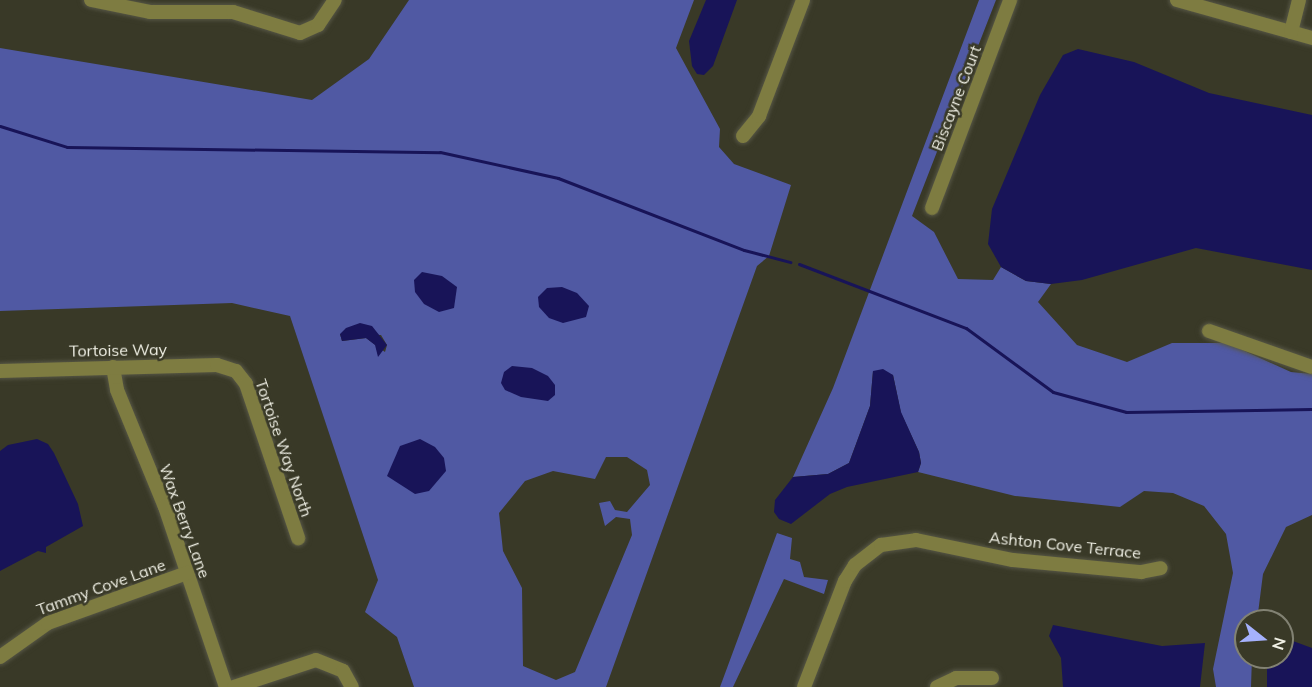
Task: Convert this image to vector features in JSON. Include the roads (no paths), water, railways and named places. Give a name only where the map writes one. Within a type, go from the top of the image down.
[{"type":"street","points":[[91,0],[150,12],[220,6],[284,31],[306,32],[323,19],[335,0]]},
{"type":"street","points":[[743,136],[759,116],[803,0]]},
{"type":"street","name":"Biscayne Court","points":[[932,208],[1010,0]]},
{"type":"street","points":[[1177,0],[1312,38]]},
{"type":"street","points":[[1291,32],[1299,0]]},
{"type":"street","points":[[1209,331],[1312,367]]},
{"type":"street","name":"Tortoise Way","points":[[0,371],[217,365],[236,371]]},
{"type":"street","name":"Wax Berry Lane","points":[[112,367],[117,390],[187,573],[226,687]]},
{"type":"street","name":"Tortoise Way North","points":[[236,371],[246,384],[298,538]]},
{"type":"street","name":"Ashton Cove Terrace","points":[[804,687],[845,580],[861,559],[881,545],[916,540],[1022,561],[1141,572],[1161,568]]},
{"type":"street","name":"Tammy Cove Lane","points":[[0,657],[48,623],[187,573]]},
{"type":"street","points":[[234,687],[316,660],[335,664],[352,687]]},
{"type":"street","points":[[937,687],[956,678],[992,678]]},
{"type":"waterway","points":[[0,126],[67,147],[440,152],[558,178],[744,250],[790,262]]},
{"type":"waterway","points":[[799,264],[966,328],[1053,392],[1126,412],[1312,409]]}]
